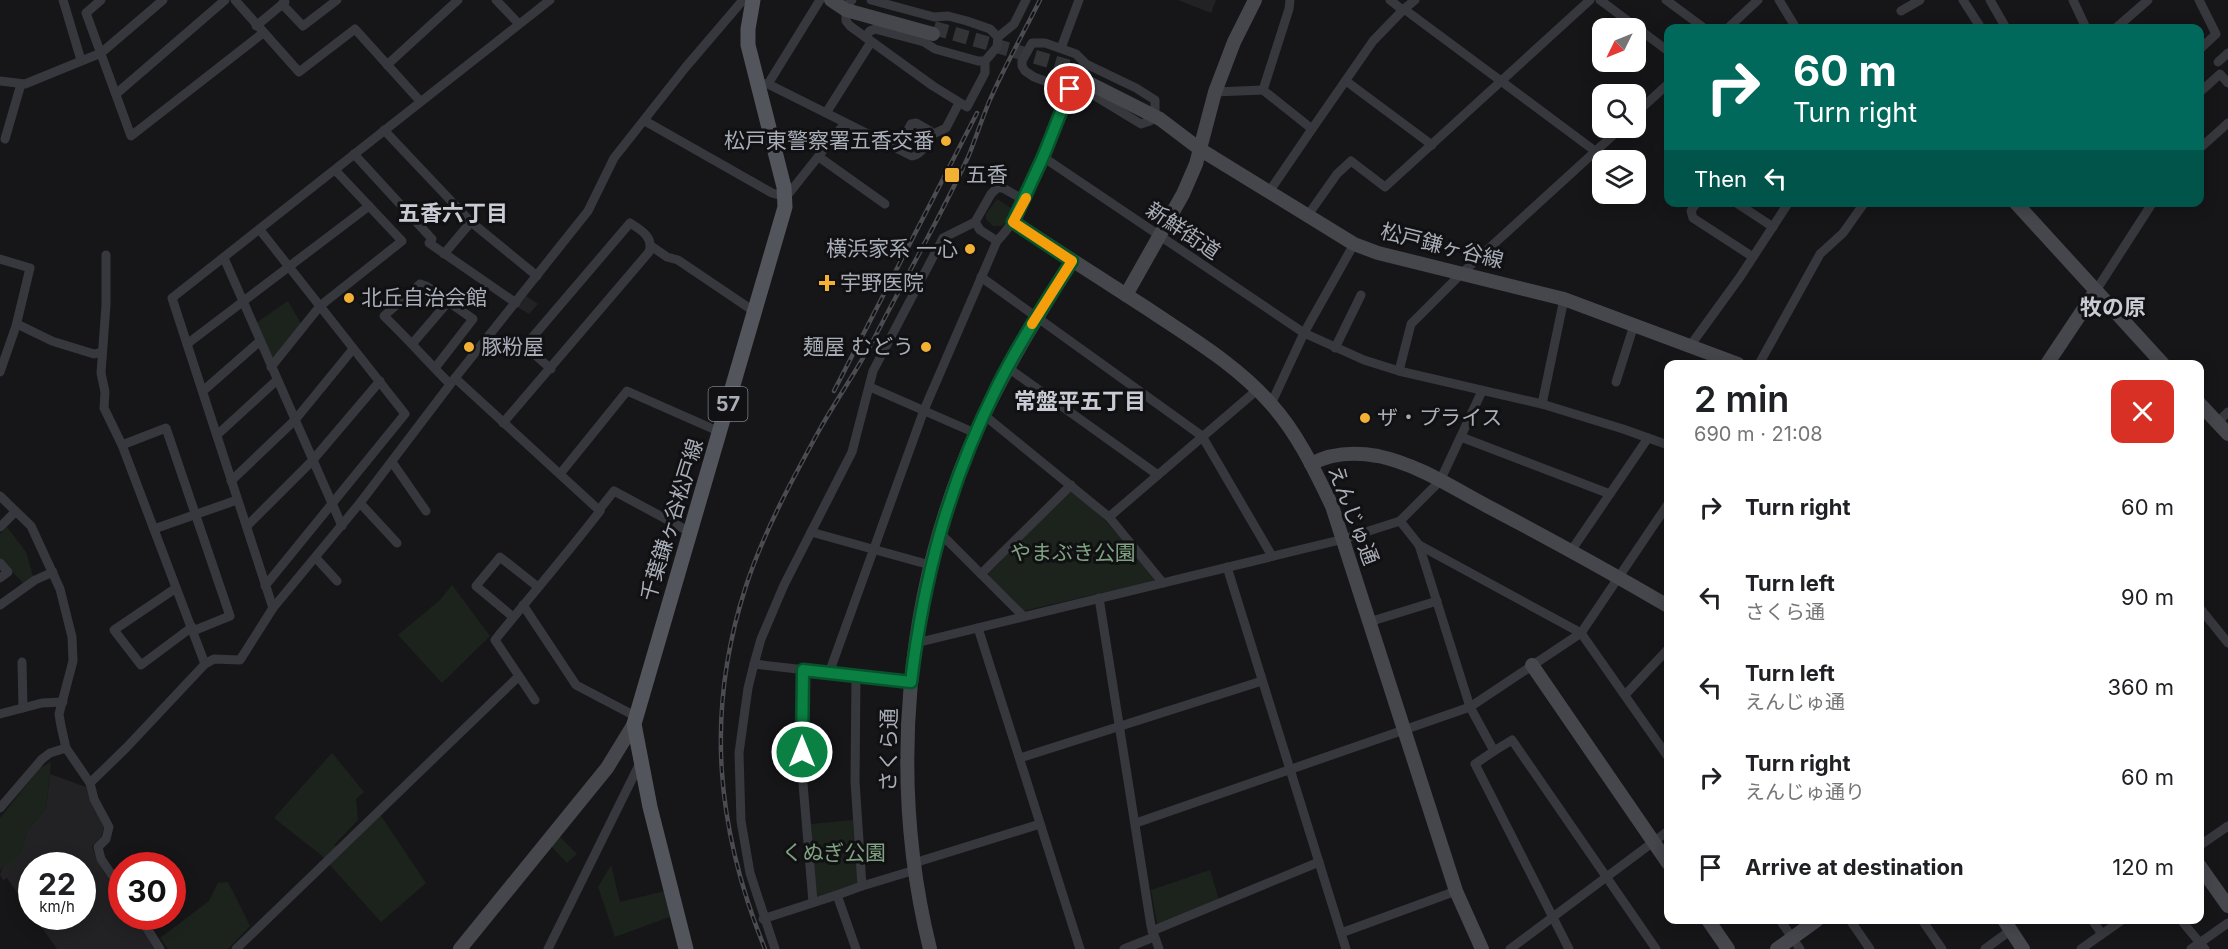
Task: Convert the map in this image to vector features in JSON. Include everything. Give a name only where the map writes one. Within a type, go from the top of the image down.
[{"type":"main road","name":"千葉鎌ヶ谷松戸線","points":[[686,949],[650,807],[634,720],[755,312],[786,197],[762,83],[748,45],[753,0]]},
{"type":"street","points":[[63,0],[81,60]]},
{"type":"street","points":[[101,0],[86,13],[131,136],[260,30],[285,2],[303,26],[337,0]]},
{"type":"street","points":[[0,81],[21,84],[101,53],[163,0]]},
{"type":"street","points":[[116,94],[225,0]]},
{"type":"street","points":[[235,0],[299,72],[355,29],[420,101]]},
{"type":"street","points":[[387,64],[458,0]]},
{"type":"street","points":[[496,0],[519,24]]},
{"type":"street","points":[[273,608],[172,298],[550,0]]},
{"type":"street","points":[[90,783],[206,664],[214,659],[240,660],[273,608],[342,526],[588,211],[615,158],[685,68],[743,0]]},
{"type":"street","points":[[820,0],[762,83],[898,149],[915,156],[921,152],[929,136],[928,129],[913,123],[898,149]]},
{"type":"street","points":[[870,0],[934,17],[948,16],[967,21],[990,29],[998,37]]},
{"type":"street","points":[[934,31],[846,4],[846,21],[868,40],[967,107],[985,73],[985,61],[997,47],[998,37],[1014,24],[1026,0]]},
{"type":"street","points":[[1061,48],[1079,0]]},
{"type":"street","points":[[1245,0],[1246,16]]},
{"type":"street","points":[[1126,295],[1183,194],[1201,150],[1215,93],[1234,42],[1255,0]]},
{"type":"street","points":[[1263,90],[1290,0]]},
{"type":"street","points":[[1390,0],[1594,150]]},
{"type":"street","points":[[1269,192],[1373,41],[1415,0]]},
{"type":"street","points":[[1308,215],[1337,174],[1351,161],[1385,187],[1590,0]]},
{"type":"street","points":[[1600,0],[1664,48]]},
{"type":"street","points":[[1666,0],[1699,24]]},
{"type":"street","points":[[1732,24],[1758,0]]},
{"type":"street","points":[[1779,0],[1794,24]]},
{"type":"street","points":[[1901,11],[1920,0]]},
{"type":"street","points":[[1963,0],[1978,24]]},
{"type":"street","points":[[1990,0],[2004,24]]},
{"type":"street","points":[[2073,0],[2084,24]]},
{"type":"street","points":[[2121,24],[2148,0]]},
{"type":"street","points":[[2199,0],[2216,34],[2204,45]]},
{"type":"street","points":[[826,113],[868,40],[870,31],[875,29],[924,42],[934,49],[985,61]]},
{"type":"street","points":[[1032,43],[1045,43],[1076,54],[1086,64],[1116,77],[1155,100],[1156,116],[1141,124],[1085,90],[1070,89],[1034,77],[1022,66],[1022,61],[1032,43]]},
{"type":"street","points":[[2218,62],[2228,53]]},
{"type":"street","name":"松戸鎌ヶ谷線","points":[[1072,71],[1141,102],[1201,150],[1354,244],[1378,253],[1564,299],[1725,360]]},
{"type":"street","points":[[2204,88],[2220,74],[2228,83]]},
{"type":"street","points":[[1346,81],[1432,145]]},
{"type":"street","points":[[5,139],[21,84]]},
{"type":"street","points":[[1646,104],[1664,88]]},
{"type":"street","points":[[829,673],[924,410],[996,241],[1013,222],[1024,200],[1070,89]]},
{"type":"street","points":[[1215,93],[1263,90],[1312,129]]},
{"type":"street","points":[[929,136],[946,128],[959,103]]},
{"type":"street","points":[[645,121],[772,193],[786,197],[845,123]]},
{"type":"street","points":[[2204,145],[2228,123]]},
{"type":"street","points":[[384,130],[471,222],[537,276]]},
{"type":"street","points":[[1596,150],[1610,138]]},
{"type":"street","points":[[354,154],[444,254],[516,303]]},
{"type":"street","points":[[1399,371],[1411,324],[1462,273],[1592,154]]},
{"type":"street","points":[[819,157],[885,204]]},
{"type":"street","name":"新鮮街道","points":[[1043,157],[1304,333],[1335,348],[1399,371],[1542,404],[1664,444]]},
{"type":"street","points":[[271,367],[320,306],[402,241],[335,170]]},
{"type":"street","points":[[775,949],[750,873],[739,786],[739,753],[743,714],[754,664],[772,613],[852,452],[873,370],[943,238],[975,222],[991,194],[997,189],[1003,188],[1024,200]]},
{"type":"street","points":[[187,344],[369,206]]},
{"type":"street","points":[[1694,207],[1691,211],[1693,218],[1753,257]]},
{"type":"street","points":[[1743,207],[1773,227]]},
{"type":"street","points":[[1690,346],[1753,257],[1785,207]]},
{"type":"street","points":[[1761,360],[1820,254],[1843,232],[1861,207]]},
{"type":"street","points":[[2020,207],[2159,360]]},
{"type":"street","points":[[2050,360],[2150,207]]},
{"type":"street","points":[[444,254],[471,222]]},
{"type":"street","points":[[975,222],[980,230],[996,241]]},
{"type":"street","name":"えんじゅ通","points":[[1013,222],[1214,354],[1257,390],[1290,427],[1332,506],[1456,891],[1482,949]]},
{"type":"street","points":[[503,423],[551,369],[649,252],[651,246],[648,237],[630,223],[525,346],[551,369]]},
{"type":"street","points":[[260,230],[405,414],[265,586]]},
{"type":"street","points":[[1271,404],[1304,333],[1354,244]]},
{"type":"street","points":[[651,246],[668,257],[678,260],[755,312]]},
{"type":"street","points":[[106,255],[106,305],[101,373],[105,392],[104,408],[122,445],[206,664]]},
{"type":"street","points":[[224,258],[342,526]]},
{"type":"street","points":[[0,259],[30,268],[17,324],[0,372]]},
{"type":"street","name":"さくら通","points":[[930,949],[914,866],[908,782],[911,682],[930,565],[975,433],[1007,367],[1072,261]]},
{"type":"street","points":[[981,277],[1202,436],[1272,556]]},
{"type":"street","points":[[435,368],[473,319],[420,284],[384,316],[435,368],[503,423],[599,511]]},
{"type":"street","points":[[1335,348],[1361,295]]},
{"type":"street","points":[[1542,404],[1564,299]]},
{"type":"street","points":[[412,344],[449,301]]},
{"type":"street","points":[[17,324],[53,341],[94,354],[102,352]]},
{"type":"street","points":[[1616,382],[1635,325]]},
{"type":"street","points":[[203,391],[260,340]]},
{"type":"street","points":[[231,481],[295,420],[353,349]]},
{"type":"street","points":[[1007,367],[1158,475]]},
{"type":"street","points":[[217,435],[277,380]]},
{"type":"street","points":[[247,526],[312,461],[380,381]]},
{"type":"street","points":[[870,387],[975,433]]},
{"type":"street","points":[[1109,518],[1257,390]]},
{"type":"street","points":[[560,474],[627,391],[720,432]]},
{"type":"street","points":[[916,643],[1344,539],[1400,521],[1440,481],[1482,391]]},
{"type":"street","points":[[2204,409],[2228,434]]},
{"type":"street","points":[[2217,423],[2228,412]]},
{"type":"street","points":[[984,415],[1109,518],[1163,583]]},
{"type":"street","points":[[395,426],[408,440]]},
{"type":"street","points":[[122,445],[166,428],[230,616],[192,629],[141,664],[114,630],[176,588]]},
{"type":"street","points":[[1461,437],[1610,494]]},
{"type":"street","points":[[1571,551],[1648,438]]},
{"type":"street","points":[[1311,464],[1320,459],[1354,454],[1379,456],[1409,466],[1571,551],[1664,604]]},
{"type":"street","points":[[392,462],[426,511]]},
{"type":"street","points":[[981,574],[1071,485]]},
{"type":"street","points":[[535,700],[495,640],[553,572],[614,491],[690,532]]},
{"type":"street","points":[[0,496],[31,526],[60,589],[72,637],[73,662],[60,714],[66,748],[90,783],[94,799],[109,827],[106,839],[98,847],[101,859],[108,869]]},
{"type":"street","points":[[154,530],[195,513],[237,500]]},
{"type":"street","points":[[360,503],[397,543]]},
{"type":"street","points":[[1136,822],[1470,707],[1581,633],[1664,510]]},
{"type":"street","points":[[0,527],[15,512]]},
{"type":"street","points":[[1658,519],[1664,522]]},
{"type":"street","points":[[1400,521],[1419,545],[1470,707],[1494,751]]},
{"type":"street","points":[[811,531],[930,565]]},
{"type":"street","points":[[940,533],[1023,616]]},
{"type":"street","points":[[1419,545],[1581,633],[1664,751]]},
{"type":"street","points":[[513,617],[476,586],[494,564],[500,557],[538,587]]},
{"type":"street","points":[[316,558],[337,581]]},
{"type":"street","points":[[0,563],[8,573],[0,578]]},
{"type":"street","points":[[1227,567],[1346,949]]},
{"type":"street","points":[[0,605],[35,580],[53,572]]},
{"type":"street","points":[[1099,598],[1153,934],[1159,949]]},
{"type":"street","points":[[1369,622],[1437,601]]},
{"type":"street","points":[[460,949],[607,768],[634,720],[576,685],[523,605]]},
{"type":"street","points":[[2204,613],[2228,643]]},
{"type":"street","points":[[978,628],[1080,949]]},
{"type":"street","points":[[1625,695],[1664,658]]},
{"type":"street","points":[[22,662],[23,708]]},
{"type":"street","points":[[754,664],[911,682]]},
{"type":"street","points":[[1532,665],[1664,857]]},
{"type":"street","points":[[803,670],[802,772],[813,902]]},
{"type":"street","points":[[236,949],[519,676]]},
{"type":"street","points":[[856,676],[855,781],[862,886]]},
{"type":"street","points":[[1020,758],[1262,681]]},
{"type":"street","points":[[0,714],[42,703],[63,702]]},
{"type":"street","points":[[1569,949],[1475,764],[1512,740],[1656,949]]},
{"type":"street","points":[[0,808],[42,759],[50,753],[66,748]]},
{"type":"street","points":[[548,949],[641,762]]},
{"type":"street","points":[[764,919],[1040,824]]},
{"type":"street","points":[[2204,843],[2228,826]]},
{"type":"street","points":[[1510,949],[1664,834]]},
{"type":"street","points":[[1124,949],[1153,934],[1319,862]]},
{"type":"street","points":[[2204,872],[2228,906]]},
{"type":"street","points":[[1341,933],[1456,891]]},
{"type":"street","points":[[837,895],[856,949]]},
{"type":"street","points":[[2184,924],[2199,947],[2228,923]]},
{"type":"street","points":[[1711,924],[1728,949]]},
{"type":"street","points":[[1783,924],[1796,943]]},
{"type":"street","points":[[1777,949],[1796,943],[1813,924]]},
{"type":"street","points":[[1853,924],[1870,949]]},
{"type":"street","points":[[1925,924],[1942,949]]},
{"type":"street","points":[[2095,924],[2102,934]]},
{"type":"street","points":[[2081,949],[2116,924]]},
{"type":"street","points":[[1985,949],[2008,925],[2023,949]]},
{"type":"street","points":[[148,930],[160,949]]},
{"type":"shaded area","points":[[1178,0],[1216,0],[1211,13]]},
{"type":"shaded area","points":[[526,296],[538,304],[529,314],[517,307]]},
{"type":"shaded area","points":[[50,774],[86,787],[90,801],[104,827],[101,837],[92,846],[94,852],[21,852],[27,831],[46,808]]},
{"type":"shaded area","points":[[18,855],[18,894],[7,878],[3,880],[0,875],[3,866]]},
{"type":"shaded area","points":[[96,858],[108,878],[108,930],[143,930],[155,949],[57,949],[43,930],[96,930]]},
{"type":"green space","points":[[997,199],[1011,208],[1007,221],[1002,226],[993,226],[986,219],[986,214]]},
{"type":"green space","points":[[288,301],[301,324],[273,359],[256,323]]},
{"type":"green space","name":"やまぶき公園","points":[[1069,492],[1073,492],[1101,516],[1154,577],[1153,581],[1023,611],[989,577],[989,573]]},
{"type":"green space","points":[[7,527],[26,552],[33,576],[23,583],[0,558],[0,534]]},
{"type":"green space","points":[[452,585],[490,636],[442,683],[398,635],[440,600]]},
{"type":"green space","points":[[332,753],[364,792],[356,799],[358,820],[334,845],[340,849],[379,813],[426,883],[381,922],[321,855],[274,818]]},
{"type":"green space","points":[[51,762],[46,808],[27,831],[18,856],[10,865],[3,866],[0,871],[0,818],[39,769]]},
{"type":"green space","name":"くぬぎ公園","points":[[853,820],[858,882],[820,897],[816,895],[811,824]]},
{"type":"green space","points":[[558,835],[577,854],[567,863],[550,845]]},
{"type":"green space","points":[[611,865],[620,902],[665,891],[672,916],[615,937],[598,887]]},
{"type":"green space","points":[[1210,870],[1219,900],[1161,924],[1157,923],[1151,890]]},
{"type":"green space","points":[[228,882],[250,926],[228,949],[168,949],[160,938],[171,930],[186,930],[186,918],[209,901],[218,883]]},
{"type":"tunnel","points":[[934,28],[1074,68]]},
{"type":"railway","points":[[765,949],[748,904],[736,859],[727,814],[722,769],[721,724],[725,679],[733,633],[746,586],[761,545],[790,485],[821,427],[872,342],[948,199],[969,155],[986,108],[1040,0]]},
{"type":"railway","points":[[834,391],[977,113]]},
{"type":"slow traffic","points":[[1026,198],[1013,222],[1072,261],[1032,324]]},
{"type":"place","name":"松戸東警察署五香交番","points":[[946,141]]},
{"type":"place","name":"五香","points":[[952,175]]},
{"type":"place","name":"横浜家系 一心","points":[[970,249]]},
{"type":"place","name":"宇野医院","points":[[827,283]]},
{"type":"place","name":"北丘自治会館","points":[[349,298]]},
{"type":"place","name":"豚粉屋","points":[[469,347]]},
{"type":"place","name":"麺屋 むどう","points":[[926,347]]},
{"type":"place","name":"ザ・プライス","points":[[1365,418]]},
{"type":"district","name":"五香六丁目","points":[[453,213]]},
{"type":"district","name":"牧の原","points":[[2113,307]]},
{"type":"district","name":"常盤平五丁目","points":[[1080,401]]},
{"type":"route","points":[[802,752],[803,670],[911,682],[930,565],[962,466],[975,433],[1007,367],[1072,261],[1013,222],[1043,157],[1070,89]]}]
